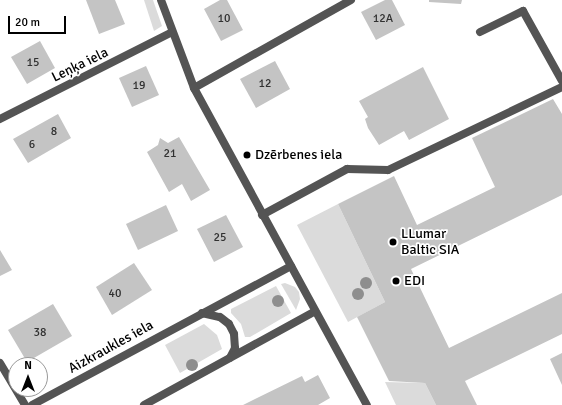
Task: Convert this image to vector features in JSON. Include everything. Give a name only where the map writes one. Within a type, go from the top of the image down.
[{"type":"street","points":[[161,0],[194,88],[314,312],[367,405]]},
{"type":"street","points":[[194,88],[351,0]]},
{"type":"street","points":[[480,32],[523,11],[562,81]]},
{"type":"street","name":"Leņķa iela","points":[[0,119],[172,32]]},
{"type":"street","points":[[262,215],[347,169],[388,170],[562,87]]},
{"type":"street","name":"Aizkraukles iela","points":[[32,405],[290,266]]},
{"type":"street","points":[[144,405],[314,312]]},
{"type":"street","points":[[202,313],[220,317],[229,324],[234,334],[235,348],[230,358]]},
{"type":"street","points":[[0,363],[25,405]]},
{"type":"shaded area","points":[[144,0],[153,0],[162,26],[154,31]]},
{"type":"shaded area","points":[[338,204],[385,302],[348,322],[297,225]]},
{"type":"shaded area","points":[[285,283],[295,287],[299,292],[300,299],[296,310],[281,284]]},
{"type":"shaded area","points":[[276,286],[291,313],[250,337],[245,337],[241,324],[231,313],[231,309]]},
{"type":"shaded area","points":[[204,324],[217,335],[222,349],[180,373],[165,345]]},
{"type":"shaded area","points":[[385,382],[425,383],[436,405],[396,405]]},
{"type":"building","points":[[86,0],[115,0],[125,24],[99,34]]},
{"type":"building","points":[[220,0],[227,0],[243,30],[221,41],[204,9]]},
{"type":"building","points":[[385,0],[392,0],[405,25],[376,40],[361,12]]},
{"type":"building","points":[[429,0],[462,0],[461,4],[429,2]]},
{"type":"building","points":[[40,41],[55,68],[27,84],[11,57]]},
{"type":"building","points":[[275,61],[290,89],[256,108],[240,79]]},
{"type":"building","points":[[146,66],[159,95],[132,107],[119,78]]},
{"type":"building","points":[[423,67],[449,119],[409,140],[404,131],[379,145],[368,128],[365,119],[368,117],[359,101]]},
{"type":"building","name":"EDI","points":[[553,99],[562,114],[562,195],[411,269],[449,348],[562,293],[562,334],[465,381],[477,405],[436,405],[425,383],[389,381],[357,317],[385,302],[338,204],[394,176],[417,225],[495,187],[472,138]]},
{"type":"building","points":[[58,114],[71,138],[28,163],[13,139]]},
{"type":"building","points":[[179,137],[210,190],[191,201],[182,184],[169,192],[147,152],[158,145],[160,138],[168,143]]},
{"type":"building","points":[[166,205],[178,231],[138,250],[126,224]]},
{"type":"building","points":[[226,215],[243,247],[214,262],[197,229]]},
{"type":"building","points":[[0,250],[12,270],[0,276]]},
{"type":"building","points":[[134,263],[152,290],[112,315],[96,287]]},
{"type":"building","points":[[53,304],[72,336],[36,357],[24,357],[8,330]]},
{"type":"building","points":[[562,353],[562,385],[550,359]]},
{"type":"building","points":[[318,375],[330,398],[318,405],[243,405],[302,376],[305,382]]},
{"type":"place","name":"Dzērbenes iela","points":[[247,155]]},
{"type":"place","name":"LLumar Baltic SIA","points":[[393,242]]},
{"type":"place","name":"EDI","points":[[396,281]]}]
